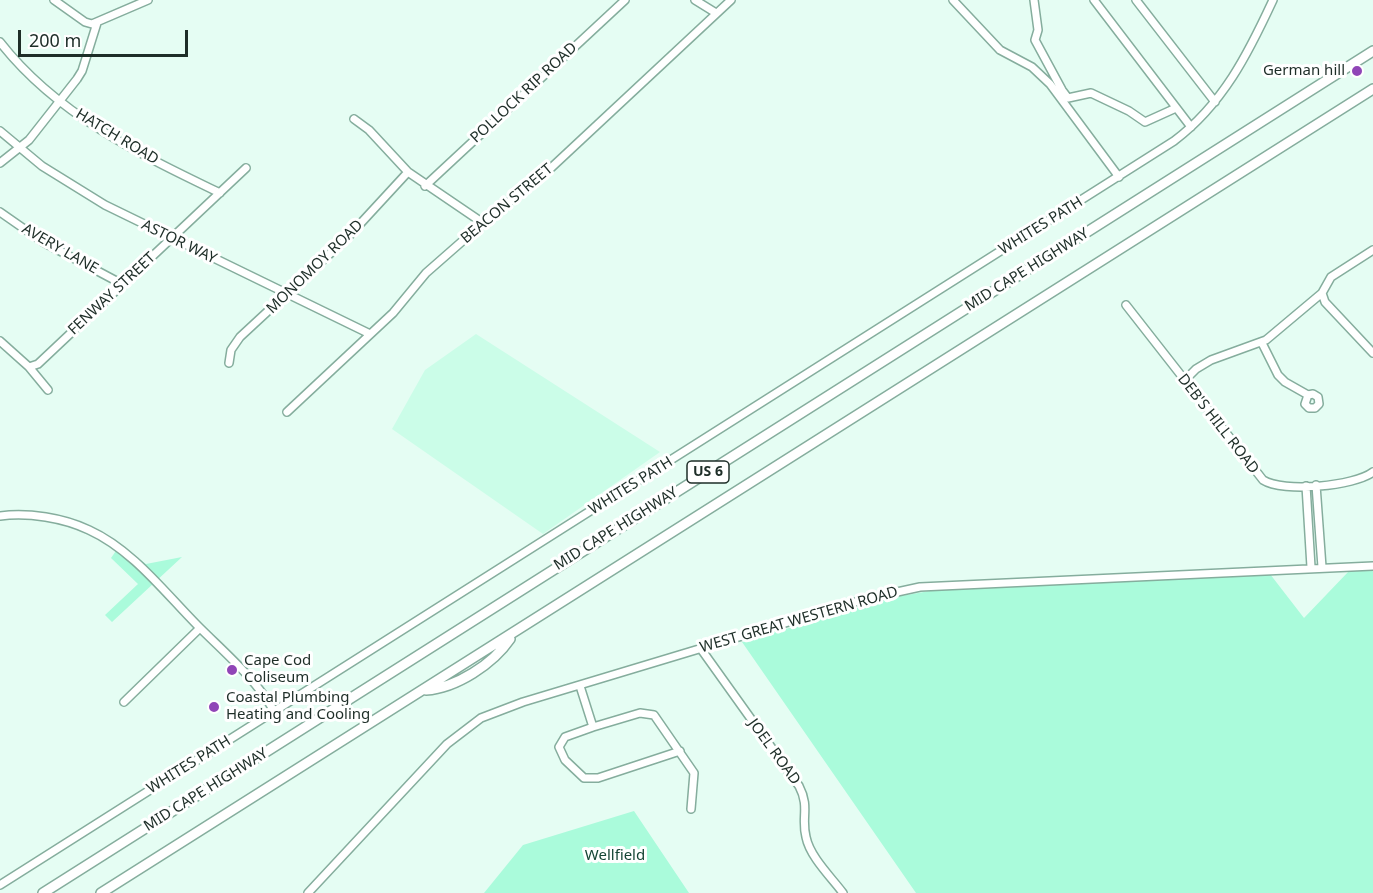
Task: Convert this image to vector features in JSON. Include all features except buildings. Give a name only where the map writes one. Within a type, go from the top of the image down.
[{"type":"highway","name":"MID CAPE HIGHWAY","points":[[43,893],[1373,51]]},
{"type":"highway","name":"MID CAPE HIGHWAY","points":[[101,893],[424,690],[441,688],[474,670],[500,652],[512,635],[1373,89]]},
{"type":"street","points":[[54,0],[85,22],[97,23],[148,0]]},
{"type":"street","name":"POLLOCK RIP ROAD","points":[[424,186],[625,0]]},
{"type":"street","points":[[695,0],[716,13]]},
{"type":"street","name":"BEACON STREET","points":[[287,412],[393,313],[426,273],[552,167],[731,0]]},
{"type":"street","points":[[953,0],[1000,50],[1032,67],[1050,84],[1119,177]]},
{"type":"street","points":[[1034,0],[1038,30],[1035,39],[1068,98],[1091,93],[1129,111],[1145,122],[1176,108]]},
{"type":"street","points":[[1094,0],[1191,127]]},
{"type":"street","points":[[1136,0],[1215,102]]},
{"type":"street","name":"WHITES PATH","points":[[0,885],[1119,177],[1191,127],[1215,102],[1242,64],[1273,0]]},
{"type":"street","points":[[0,163],[20,148],[82,72],[97,23]]},
{"type":"street","name":"HATCH ROAD","points":[[0,42],[14,59],[60,100],[116,140],[220,193]]},
{"type":"street","points":[[354,119],[369,130],[424,186],[483,223]]},
{"type":"street","name":"ASTOR WAY","points":[[0,132],[84,194],[370,334]]},
{"type":"street","name":"FENWAY STREET","points":[[29,367],[38,364],[246,168]]},
{"type":"street","name":"MONOMOY ROAD","points":[[229,363],[231,350],[240,337],[348,237],[408,172]]},
{"type":"street","name":"AVERY LANE","points":[[0,212],[43,242],[122,284]]},
{"type":"street","points":[[1185,381],[1196,369],[1211,360],[1262,343],[1322,293],[1330,277],[1373,250]]},
{"type":"street","points":[[1322,293],[1325,302],[1373,353]]},
{"type":"street","name":"DEB'S HILL ROAD","points":[[1126,305],[1263,480],[1279,487],[1306,486],[1356,481],[1373,472]]},
{"type":"street","points":[[0,341],[29,367],[48,390]]},
{"type":"street","points":[[1262,343],[1278,375],[1308,395]]},
{"type":"street","points":[[1316,485],[1322,567]]},
{"type":"street","points":[[1306,486],[1311,567]]},
{"type":"street","points":[[0,516],[40,516],[89,530],[125,552],[260,689],[274,711]]},
{"type":"street","name":"WEST GREAT WESTERN ROAD","points":[[308,893],[428,763],[462,732],[492,714],[580,686],[872,597],[927,586],[1373,566]]},
{"type":"street","points":[[124,702],[200,628]]},
{"type":"street","name":"JOEL ROAD","points":[[701,649],[799,786],[806,801],[805,828],[808,844],[843,893]]},
{"type":"street","points":[[580,686],[593,727]]},
{"type":"street","points":[[680,751],[598,778],[585,778],[565,760],[559,747],[565,737],[640,713],[651,713],[680,751],[694,773],[691,809]]},
{"type":"shaded area","points":[[476,334],[660,452],[543,534],[392,429],[425,370]]},
{"type":"green space","points":[[120,545],[146,564],[182,557],[112,622],[105,615],[138,584],[111,558]]},
{"type":"green space","points":[[1373,570],[1373,893],[916,893],[742,642],[890,598],[935,590],[1270,574],[1304,618],[1349,571]]},
{"type":"green space","name":"Wellfield","points":[[634,811],[689,893],[484,893],[523,845]]},
{"type":"place","name":"German hill","points":[[1357,71]]},
{"type":"place","name":"Cape Cod Coliseum","points":[[232,670]]},
{"type":"place","name":"Coastal Plumbing Heating and Cooling","points":[[214,707]]}]
